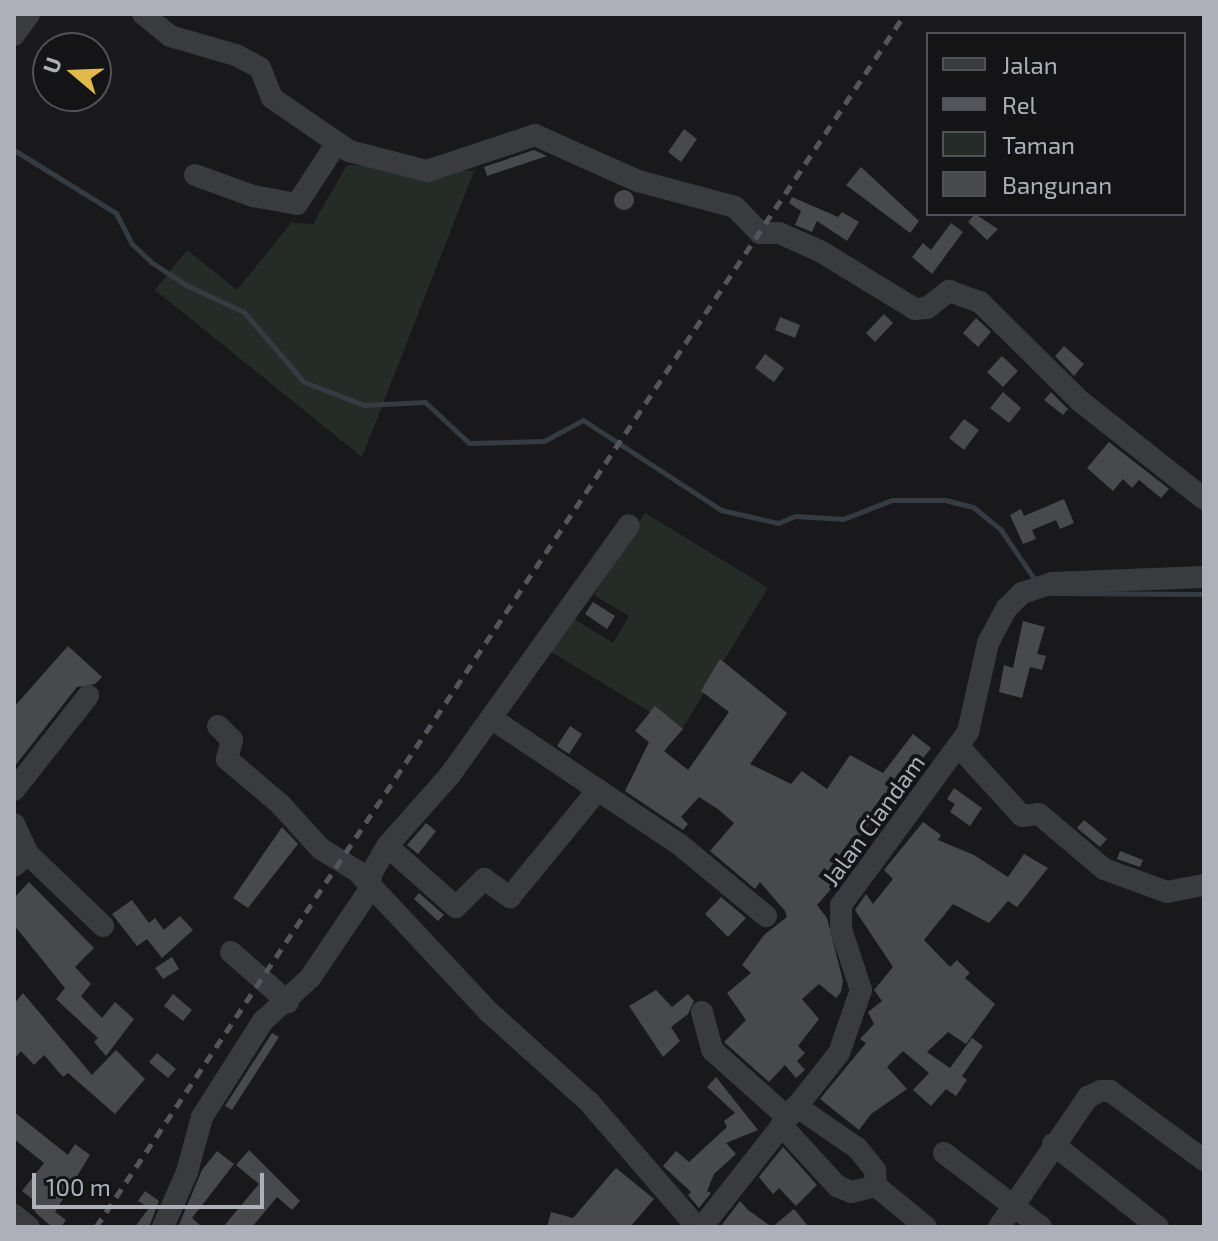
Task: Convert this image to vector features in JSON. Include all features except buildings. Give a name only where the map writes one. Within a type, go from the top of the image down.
[{"type":"street","points":[[14,35],[29,14]]},
{"type":"street","points":[[143,14],[170,36],[260,68],[272,98],[335,146],[391,159],[415,172],[535,135],[638,181],[735,207],[760,233],[779,233],[810,246],[915,309],[927,308],[949,291],[980,302],[1080,401],[1204,499]]},
{"type":"street","points":[[195,175],[253,196],[297,204],[335,146]]},
{"type":"street","points":[[163,1227],[208,1105],[263,1021],[288,1002],[370,889],[371,874],[387,846],[450,775],[629,525]]},
{"type":"street","name":"Jalan Ciandam","points":[[699,1227],[835,1060],[860,997],[859,975],[840,920],[846,895],[959,747],[973,721],[992,633],[1015,599],[1036,587],[1204,577]]},
{"type":"street","points":[[14,790],[88,696]]},
{"type":"street","points":[[491,718],[679,844],[766,916]]},
{"type":"street","points":[[218,726],[232,740],[227,759],[280,804],[321,849],[357,871],[370,889],[489,1012],[589,1102],[699,1227]]},
{"type":"street","points":[[959,747],[1022,816],[1039,814],[1104,869],[1167,892],[1204,885]]},
{"type":"street","points":[[387,846],[456,907],[484,879],[510,897],[598,790]]},
{"type":"street","points":[[14,824],[21,860],[103,926]]},
{"type":"street","points":[[231,952],[288,1002]]},
{"type":"street","points":[[702,1012],[712,1050],[788,1116],[837,1186],[851,1192],[876,1186]]},
{"type":"street","points":[[999,1227],[1088,1097],[1110,1091],[1204,1160]]},
{"type":"street","points":[[788,1116],[857,1148],[875,1170],[876,1186],[926,1227]]},
{"type":"street","points":[[1053,1144],[1158,1227]]},
{"type":"street","points":[[944,1153],[1041,1227]]},
{"type":"street","points":[[14,1215],[29,1227]]},
{"type":"green space","points":[[347,165],[474,171],[362,457],[155,290],[187,250],[237,290],[291,223],[313,224]]},
{"type":"green space","points":[[645,513],[768,588],[681,731],[550,651],[571,617],[613,643],[629,616],[594,595]]},
{"type":"waterway","points":[[14,150],[116,213],[132,244],[151,262],[186,285],[244,312],[304,382],[364,405],[425,402],[469,443],[544,441],[583,420],[721,510],[778,523],[795,516],[843,519],[892,500],[945,500],[973,507],[1001,530],[1035,580]]},
{"type":"waterway","points":[[1052,593],[1204,594]]},
{"type":"railway","points":[[96,1227],[905,14]]}]
